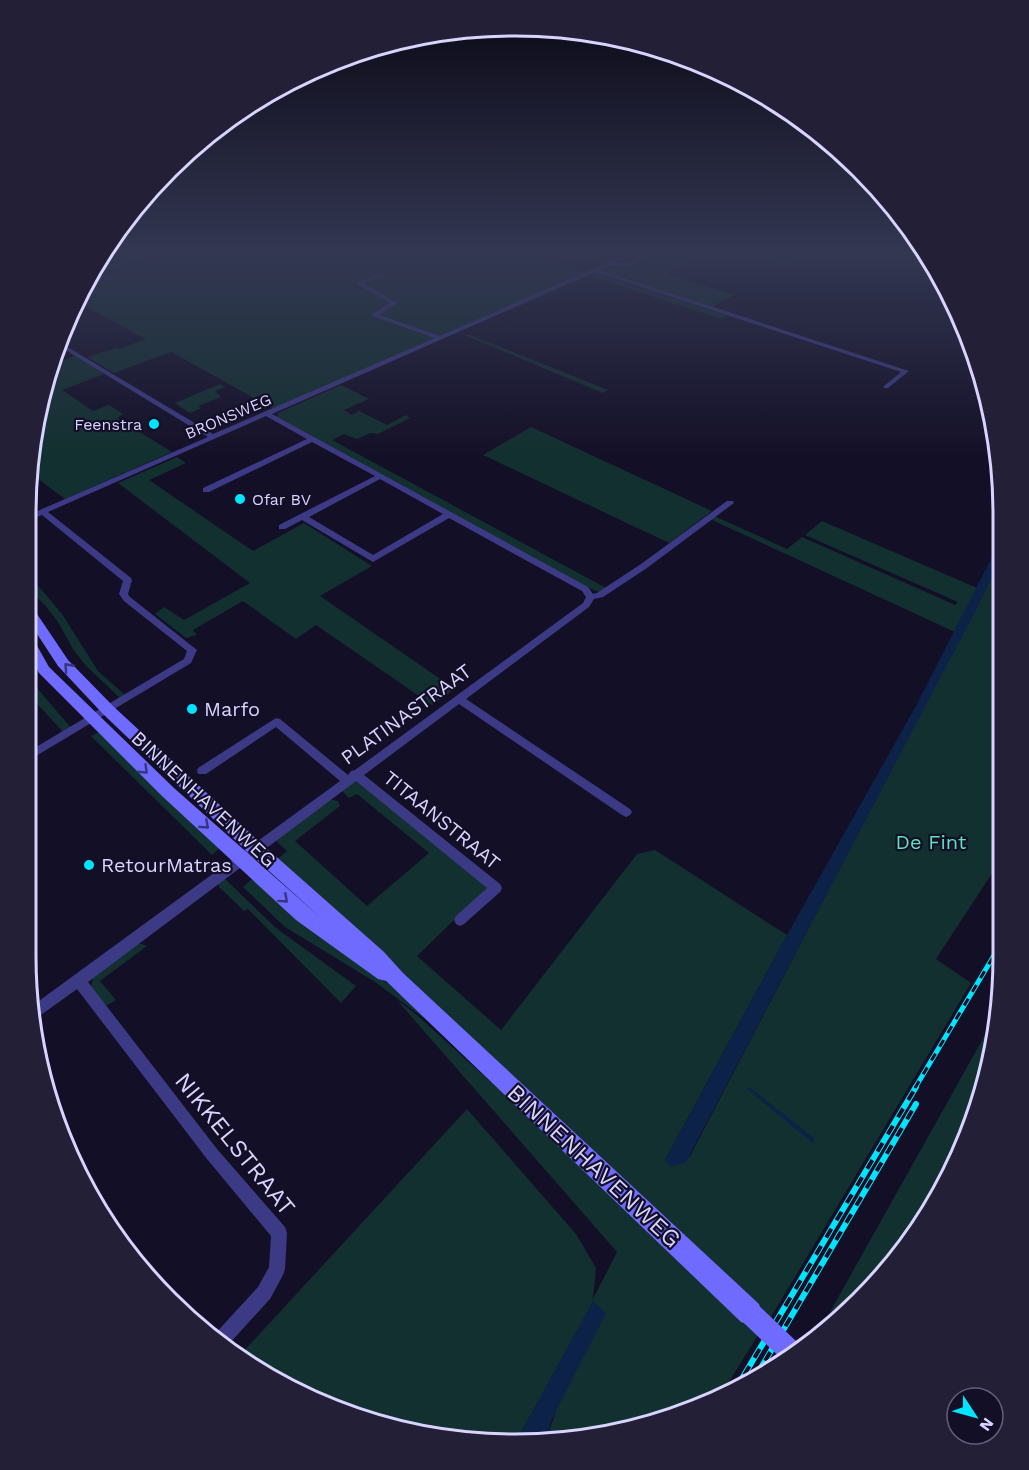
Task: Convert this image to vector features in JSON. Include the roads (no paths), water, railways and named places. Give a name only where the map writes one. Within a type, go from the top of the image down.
[{"type":"main road","name":"BINNENHAVENWEG","points":[[36,623],[101,714],[121,747],[248,854],[317,902],[787,1348]]},
{"type":"main road","name":"BINNENHAVENWEG","points":[[36,656],[44,670],[101,714]]},
{"type":"street","points":[[396,323],[441,338]]},
{"type":"street","name":"BRONSWEG","points":[[36,514],[476,323]]},
{"type":"street","points":[[762,323],[909,369],[886,387]]},
{"type":"street","points":[[66,348],[213,437]]},
{"type":"street","points":[[267,414],[596,596]]},
{"type":"street","points":[[206,490],[314,439]]},
{"type":"street","points":[[282,527],[381,476]]},
{"type":"street","name":"PLATINASTRAAT","points":[[248,854],[596,596],[729,503]]},
{"type":"street","points":[[36,752],[188,661],[192,650],[123,594],[128,580],[42,511]]},
{"type":"street","points":[[302,516],[373,559],[450,514]]},
{"type":"street","points":[[458,699],[626,812]]},
{"type":"street","name":"TITAANSTRAAT","points":[[202,771],[276,722],[496,888],[460,920]]},
{"type":"street","points":[[39,1010],[248,854]]},
{"type":"street","name":"NIKKELSTRAAT","points":[[79,981],[212,1154],[279,1233],[277,1269],[273,1277],[264,1293],[225,1336]]},
{"type":"water","points":[[993,555],[993,575],[978,606],[706,1124],[686,1162],[671,1167],[665,1160],[787,935],[917,704]]},
{"type":"water","points":[[749,1087],[814,1138],[814,1144],[747,1089]]},
{"type":"water","points":[[593,1301],[606,1313],[551,1421],[548,1433],[520,1434]]},
{"type":"railway","points":[[915,1088],[993,957]]},
{"type":"railway","points":[[744,1375],[916,1087]]},
{"type":"railway","points":[[763,1364],[916,1104]]},
{"type":"place","name":"Feenstra","points":[[154,424]]},
{"type":"place","name":"Ofar BV","points":[[240,499]]},
{"type":"place","name":"Marfo","points":[[192,709]]},
{"type":"place","name":"RetourMatras","points":[[89,865]]},
{"type":"park label","name":"De Fint","points":[[931,842]]}]
